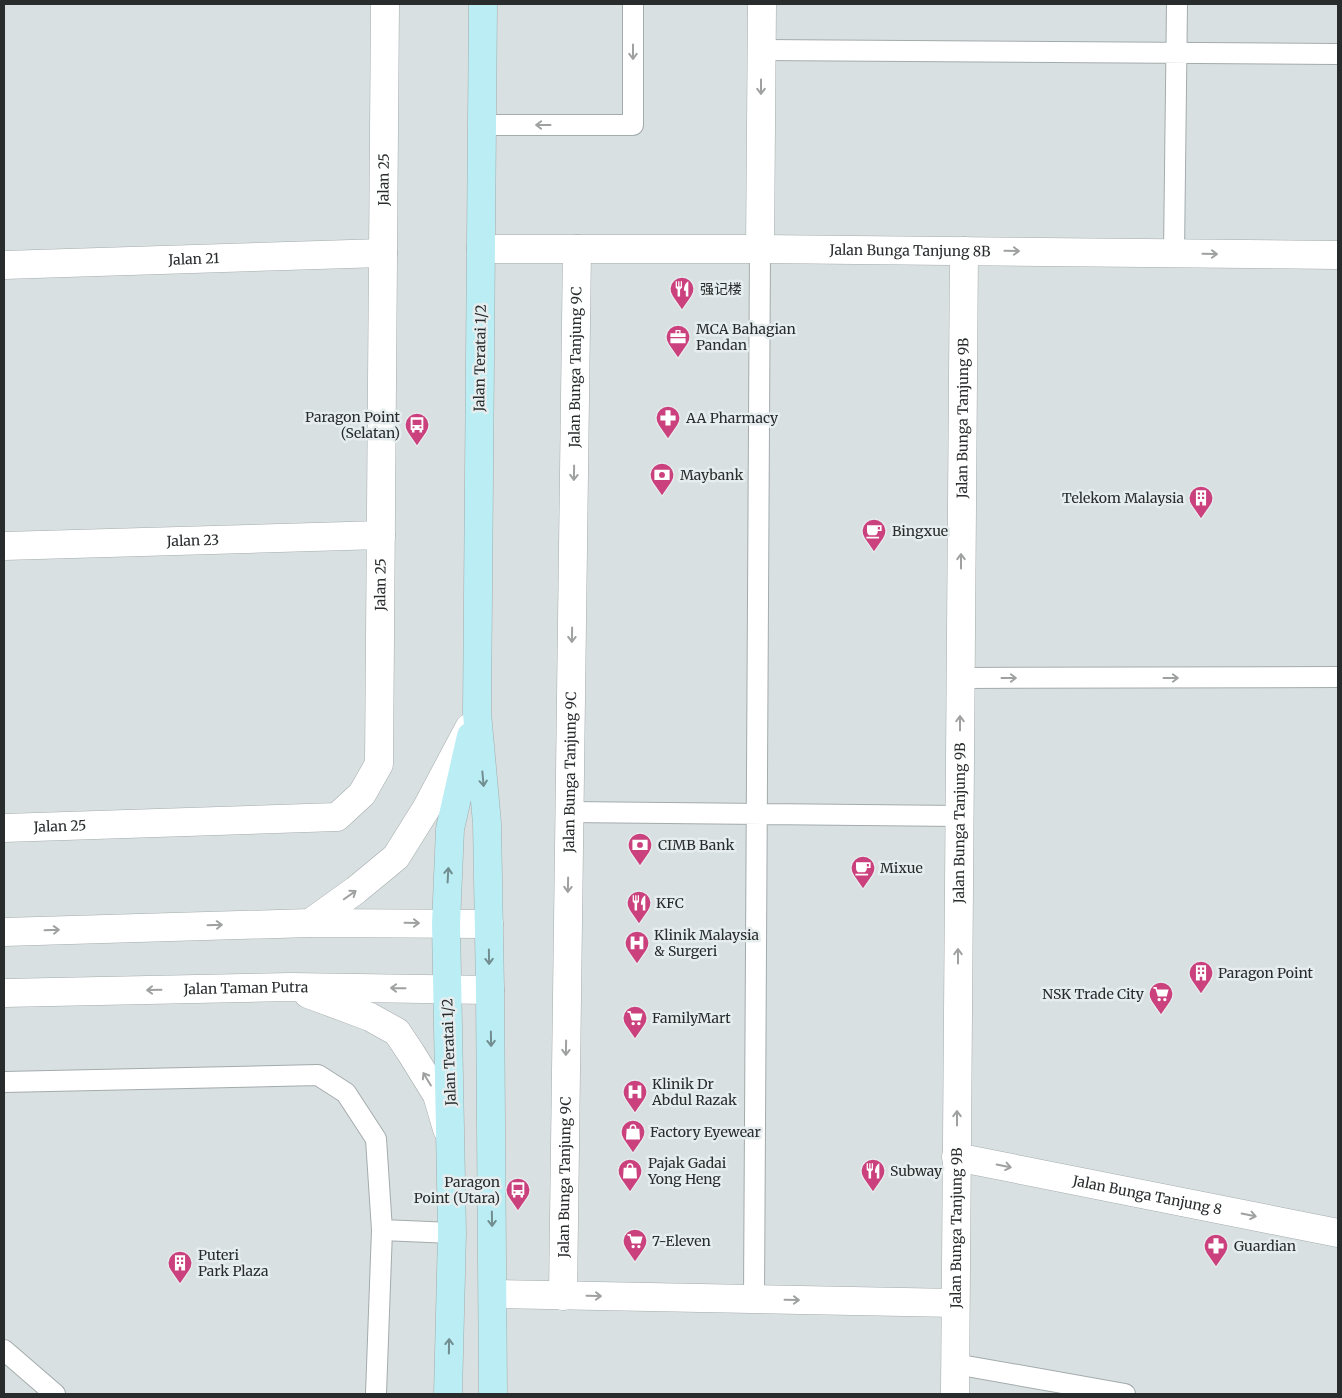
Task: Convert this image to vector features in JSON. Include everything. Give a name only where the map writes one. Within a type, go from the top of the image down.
[{"type":"main road","name":"Jalan Teratai 1/2","points":[[483,4],[477,713],[487,823],[493,1394]]},
{"type":"main road","name":"Jalan Teratai 1/2","points":[[448,1394],[452,1233],[446,924],[450,828],[477,713]]},
{"type":"street","name":"Jalan 25","points":[[4,828],[337,817],[362,794],[379,764],[385,4]]},
{"type":"street","points":[[760,249],[762,4]]},
{"type":"street","name":"Jalan Bunga Tanjung 8B","points":[[481,249],[760,249],[1338,255]]},
{"type":"street","name":"Jalan Bunga Tanjung 9C","points":[[563,1296],[577,249]]},
{"type":"street","name":"Jalan Bunga Tanjung 9B","points":[[955,1394],[964,251]]},
{"type":"street","name":"Jalan 21","points":[[4,265],[384,253]]},
{"type":"street","name":"Jalan 23","points":[[4,546],[381,535]]},
{"type":"street","points":[[310,922],[356,890],[396,857],[426,809],[477,713]]},
{"type":"street","points":[[4,932],[310,922],[489,924]]},
{"type":"street","points":[[290,987],[370,1017],[397,1032],[436,1095],[451,1140]]},
{"type":"street","name":"Jalan Taman Putra","points":[[4,993],[290,987],[490,990]]},
{"type":"street","name":"Jalan Bunga Tanjung 8","points":[[956,1156],[1338,1233]]},
{"type":"street","points":[[493,1294],[955,1303]]},
{"type":"lane","points":[[482,125],[633,125],[632,4]]},
{"type":"lane","points":[[1174,253],[1176,4]]},
{"type":"lane","points":[[761,50],[1338,54]]},
{"type":"lane","points":[[754,1299],[760,249]]},
{"type":"lane","points":[[960,678],[1338,677]]},
{"type":"lane","points":[[569,812],[959,816]]},
{"type":"lane","points":[[4,1082],[318,1075],[346,1093],[376,1139],[382,1230],[376,1394]]},
{"type":"lane","points":[[382,1230],[452,1233]]},
{"type":"lane","points":[[4,1350],[55,1394]]},
{"type":"lane","points":[[955,1364],[1125,1394]]},
{"type":"place","name":"强记楼","points":[[682,310]]},
{"type":"place","name":"MCA Bahagian Pandan","points":[[678,358]]},
{"type":"place","name":"AA Pharmacy","points":[[668,439]]},
{"type":"place","name":"Paragon Point (Selatan)","points":[[417,446]]},
{"type":"place","name":"Maybank","points":[[662,496]]},
{"type":"place","name":"Telekom Malaysia","points":[[1201,519]]},
{"type":"place","name":"Bingxue","points":[[874,552]]},
{"type":"place","name":"CIMB Bank","points":[[640,866]]},
{"type":"place","name":"Mixue","points":[[863,889]]},
{"type":"place","name":"KFC","points":[[639,924]]},
{"type":"place","name":"Klinik Malaysia & Surgeri","points":[[637,964]]},
{"type":"place","name":"Paragon Point","points":[[1201,994]]},
{"type":"place","name":"NSK Trade City","points":[[1161,1015]]},
{"type":"place","name":"FamilyMart","points":[[635,1039]]},
{"type":"place","name":"Klinik Dr Abdul Razak","points":[[635,1113]]},
{"type":"place","name":"Factory Eyewear","points":[[633,1153]]},
{"type":"place","name":"Pajak Gadai Yong Heng","points":[[630,1192]]},
{"type":"place","name":"Subway","points":[[873,1192]]},
{"type":"place","name":"Paragon Point (Utara)","points":[[518,1211]]},
{"type":"place","name":"7-Eleven","points":[[635,1262]]},
{"type":"place","name":"Guardian","points":[[1216,1267]]},
{"type":"place","name":"Puteri Park Plaza","points":[[180,1284]]}]
